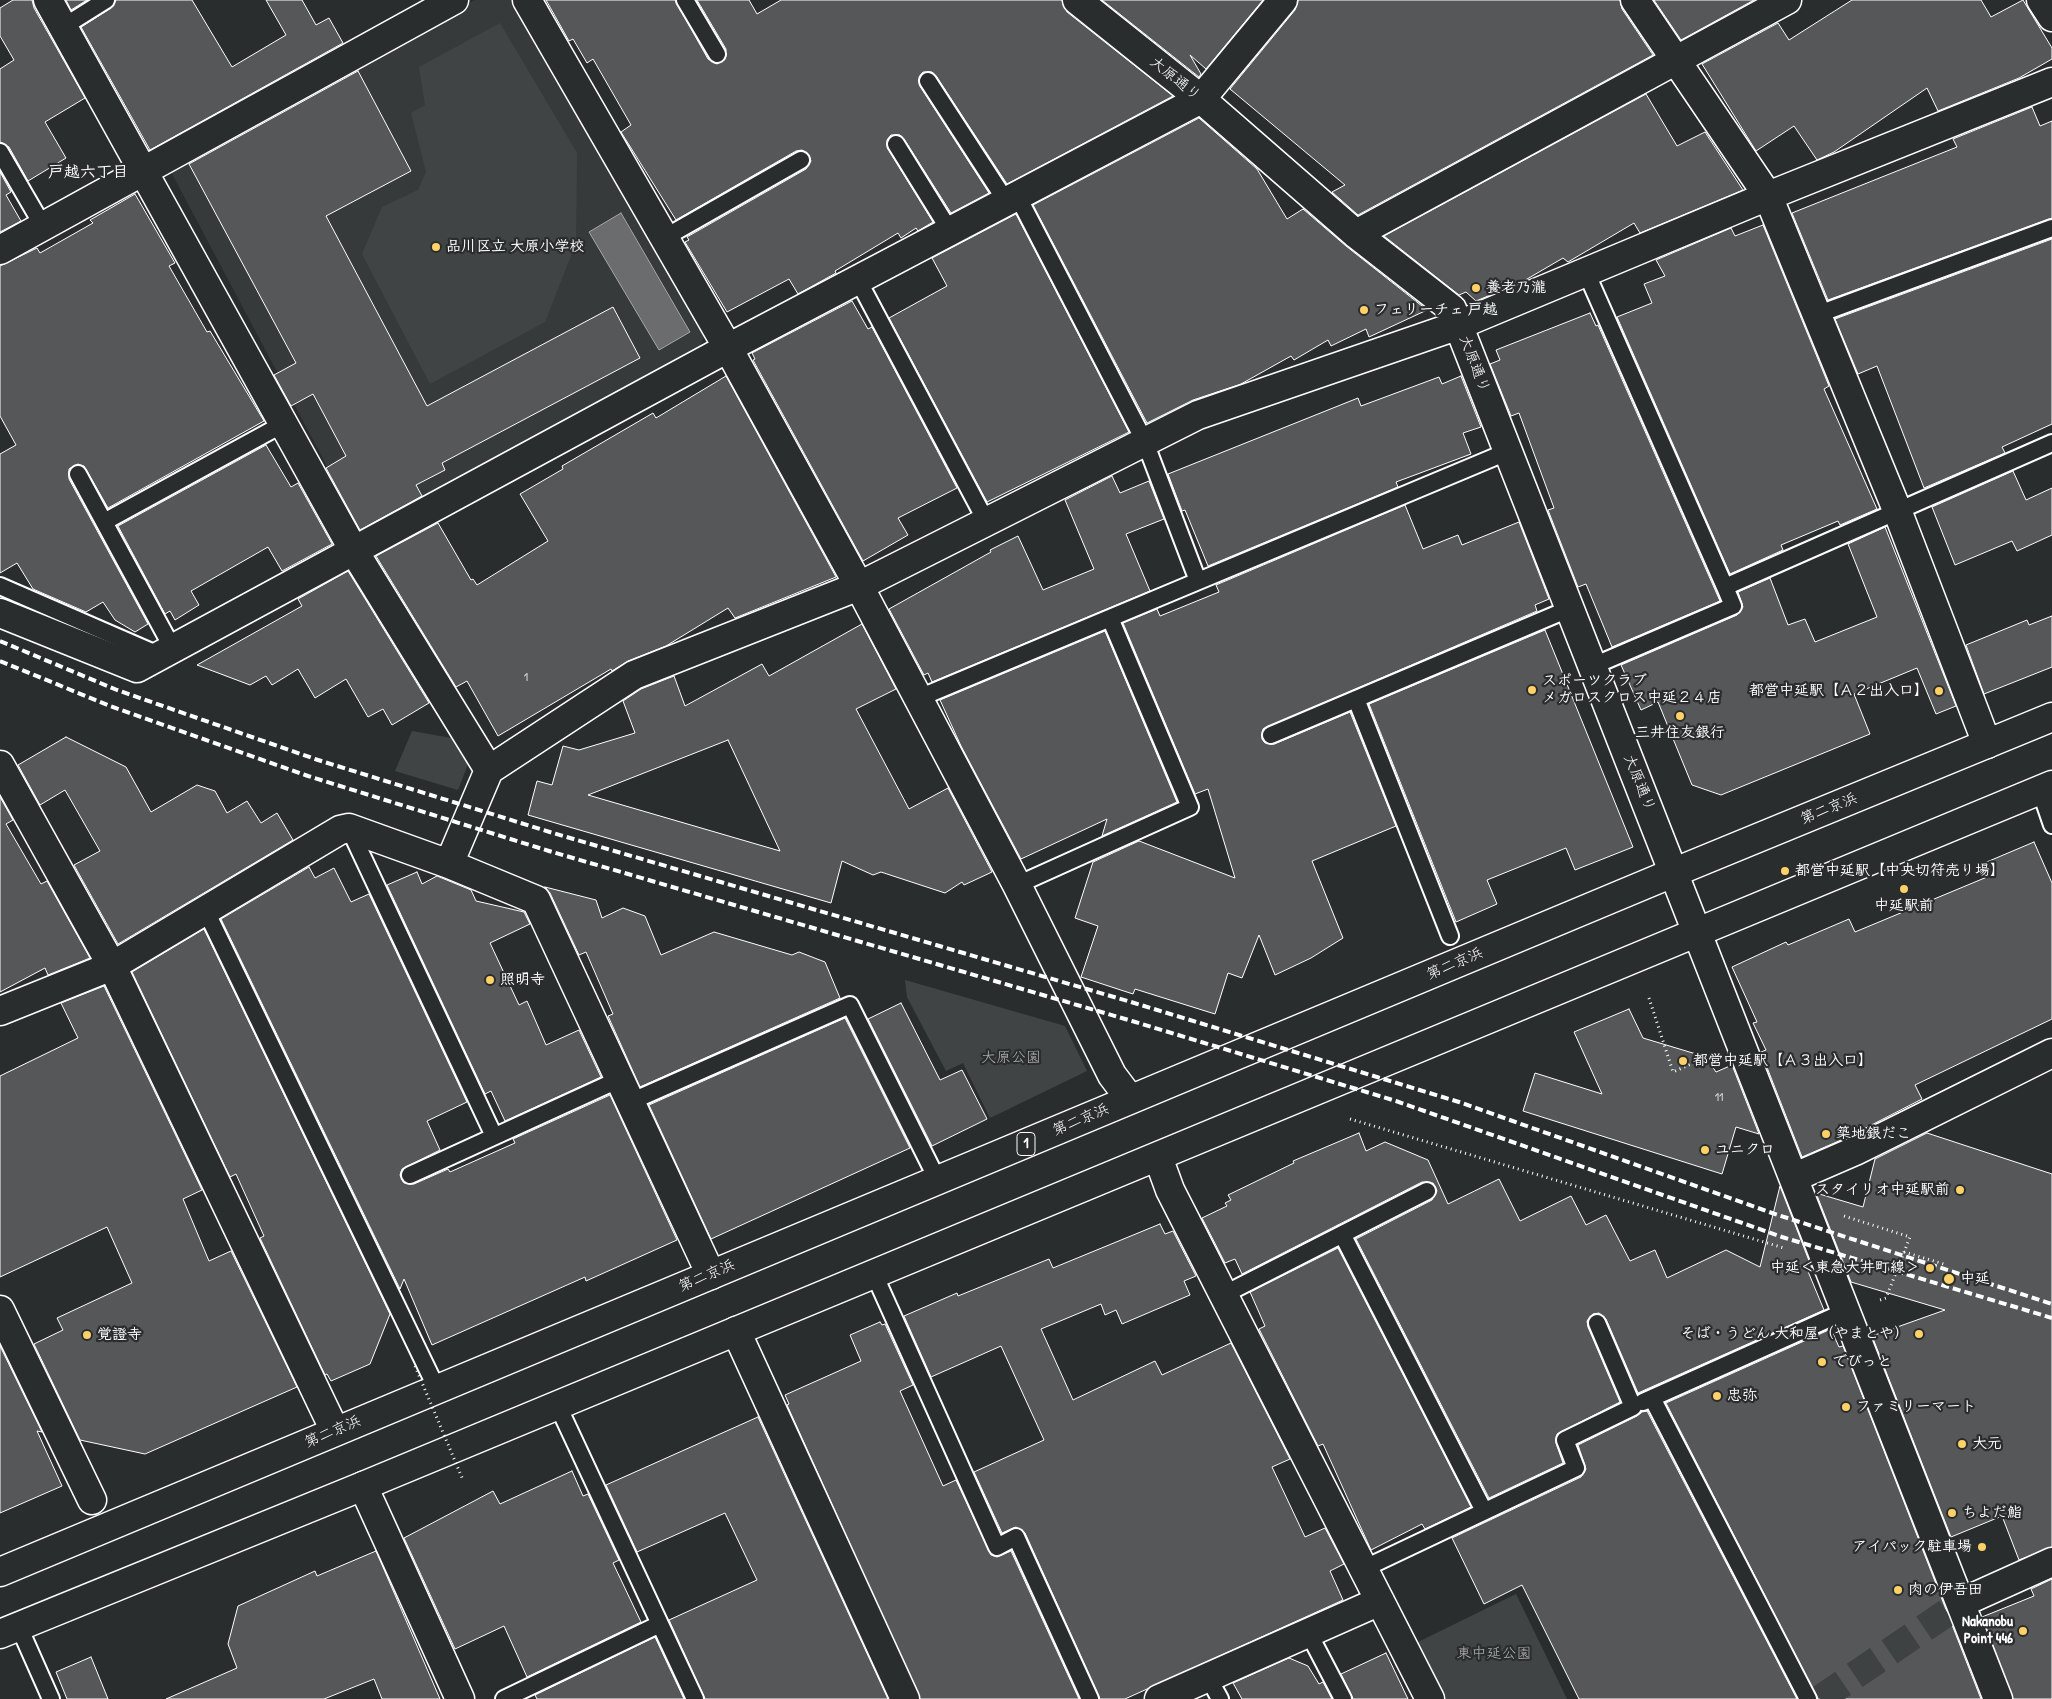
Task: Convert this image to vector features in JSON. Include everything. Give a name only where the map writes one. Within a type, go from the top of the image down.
[{"type":"main road","points":[[48,0],[354,551],[489,770]]},
{"type":"main road","points":[[0,250],[142,170],[454,0]]},
{"type":"main road","points":[[526,0],[728,348],[859,586],[1017,885],[1112,1075],[1130,1100]]},
{"type":"main road","name":"大原通り","points":[[1077,0],[1200,99],[1356,234],[1452,309],[1795,1177],[1825,1260],[1962,1603],[1998,1699]]},
{"type":"main road","points":[[0,614],[137,668],[728,348],[1200,99],[1283,0]]},
{"type":"main road","points":[[1635,0],[1768,196],[1897,510],[1987,744]]},
{"type":"main road","points":[[1356,234],[1787,0]]},
{"type":"main road","points":[[2041,0],[2052,17]]},
{"type":"main road","points":[[449,864],[489,770],[634,675],[859,586],[1198,415],[1459,325],[1768,196],[2052,82]]},
{"type":"main road","name":"第二京浜","points":[[0,1572],[1675,872],[2052,717]]},
{"type":"main road","points":[[0,765],[112,966],[335,1431]]},
{"type":"main road","points":[[10,1630],[558,1406],[2046,787]]},
{"type":"main road","points":[[0,1011],[112,966],[340,830],[349,828],[449,864],[536,900],[710,1275]]},
{"type":"main road","points":[[1795,1177],[1855,1152],[2052,1053]]},
{"type":"main road","points":[[1158,1156],[1170,1190],[1225,1294],[1430,1699]]},
{"type":"main road","points":[[0,1310],[92,1500]]},
{"type":"main road","points":[[736,1331],[905,1699]]},
{"type":"main road","points":[[364,1486],[460,1699]]},
{"type":"main road","points":[[1962,1603],[1976,1594],[2052,1562]]},
{"type":"main road","points":[[1159,1699],[1214,1688],[1308,1632],[1380,1601]]},
{"type":"lane","points":[[64,27],[106,0]]},
{"type":"lane","points":[[685,0],[717,54]]},
{"type":"lane","points":[[928,81],[1012,198],[1144,442],[1198,581]]},
{"type":"lane","points":[[896,144],[950,231]]},
{"type":"lane","points":[[0,152],[43,226]]},
{"type":"lane","points":[[664,238],[800,160]]},
{"type":"lane","points":[[1816,315],[2052,228]]},
{"type":"lane","points":[[1586,272],[1733,606],[1593,666]]},
{"type":"lane","points":[[858,280],[986,521]]},
{"type":"lane","points":[[104,522],[283,424]]},
{"type":"lane","points":[[1725,587],[2052,443]]},
{"type":"lane","points":[[919,698],[1509,451]]},
{"type":"lane","points":[[78,474],[104,522],[167,652]]},
{"type":"lane","points":[[0,586],[167,652]]},
{"type":"lane","points":[[1271,735],[1570,608]]},
{"type":"lane","points":[[1017,885],[1190,807],[1110,618]]},
{"type":"lane","points":[[1356,699],[1450,936]]},
{"type":"lane","points":[[2046,787],[2052,825]]},
{"type":"lane","points":[[349,828],[494,1136]]},
{"type":"lane","points":[[206,911],[437,1389]]},
{"type":"lane","points":[[410,1175],[494,1136],[625,1091],[850,1005],[938,1181]]},
{"type":"lane","points":[[1225,1294],[1427,1191]]},
{"type":"lane","points":[[1342,1234],[1484,1511]]},
{"type":"lane","points":[[874,1274],[997,1547],[1016,1537],[1090,1699]]},
{"type":"lane","points":[[1363,1569],[1576,1468],[1565,1440],[1632,1407],[1846,1311]]},
{"type":"lane","points":[[1597,1323],[1632,1407]]},
{"type":"lane","points":[[1652,1398],[1808,1699]]},
{"type":"lane","points":[[558,1406],[695,1699]]},
{"type":"lane","points":[[92,1500],[105,1529]]},
{"type":"lane","points":[[504,1699],[660,1624]]},
{"type":"lane","points":[[10,1630],[51,1699]]},
{"type":"lane","points":[[1308,1632],[1343,1699]]},
{"type":"path","points":[[1649,998],[1673,1072],[1706,1057]]},
{"type":"path","points":[[1350,1119],[1825,1260]]},
{"type":"path","points":[[1854,1220],[1910,1237],[1887,1293]]},
{"type":"path","points":[[1904,1252],[1947,1265]]},
{"type":"path","points":[[1936,1262],[1938,1258]]},
{"type":"path","points":[[416,1366],[463,1480]]},
{"type":"shaded area","name":"品川区立 大原小学校","points":[[475,0],[516,0],[707,327],[700,347],[385,518],[355,519],[169,168]]},
{"type":"shaded area","points":[[621,213],[690,332],[659,350],[589,232]]},
{"type":"green space","points":[[500,23],[577,153],[576,243],[545,322],[430,384],[362,254],[382,207],[418,190],[426,172],[411,113],[425,105],[419,67]]},
{"type":"green space","points":[[412,731],[451,738],[468,764],[458,790],[395,771]]},
{"type":"green space","name":"大原公園","points":[[905,980],[1065,1026],[1087,1071],[990,1118],[963,1063],[946,1071],[907,997]]},
{"type":"green space","name":"東中延公園","points":[[1516,1594],[1567,1699],[1444,1699],[1416,1643]]},
{"type":"building","points":[[13,0],[32,0],[34,8],[85,98],[45,122],[66,158],[28,181],[9,147],[0,142],[0,69],[14,60],[0,36],[0,8]]},
{"type":"building","points":[[66,0],[87,0],[71,10]]},
{"type":"building","points":[[116,0],[192,0],[232,67],[286,35],[266,0],[302,0],[316,25],[329,18],[343,43],[150,150],[81,27],[111,8]]},
{"type":"building","points":[[546,0],[675,0],[708,59],[717,64],[725,59],[726,49],[697,0],[749,0],[757,14],[781,0],[1062,0],[1067,12],[1173,96],[1007,184],[936,76],[932,72],[923,72],[919,77],[920,86],[989,193],[951,213],[904,139],[900,135],[891,135],[887,140],[888,149],[933,222],[918,231],[916,228],[901,238],[898,233],[835,271],[836,273],[798,294],[789,279],[727,312],[685,242],[689,240],[687,237],[806,169],[811,161],[809,155],[802,150],[796,151],[676,220],[621,132],[631,125],[593,59],[587,63],[573,39],[569,41]]},
{"type":"building","points":[[1102,0],[1263,0],[1206,69],[1190,55],[1201,74],[1199,77]]},
{"type":"building","points":[[1298,0],[1620,0],[1622,9],[1653,55],[1358,215],[1332,192],[1345,185],[1230,89],[1295,10]]},
{"type":"building","points":[[1654,0],[1754,0],[1681,40]]},
{"type":"building","points":[[1852,0],[1981,0],[1991,17],[2023,0],[2052,48],[2052,59],[2019,78],[1938,111],[1927,88],[1834,152],[1817,160],[1794,126],[1756,151],[1702,64],[1778,23],[1789,40]]},
{"type":"building","points":[[358,71],[411,171],[326,216],[427,406],[613,307],[640,358],[442,463],[445,470],[416,485],[422,496],[360,530],[326,468],[346,456],[313,394],[291,406],[274,375],[296,363],[189,164]]},
{"type":"building","points":[[1646,94],[1677,146],[1705,132],[1743,190],[1640,233],[1634,223],[1568,262],[1563,258],[1522,282],[1476,301],[1466,292],[1459,295],[1384,236]]},
{"type":"building","points":[[2032,107],[2040,126],[2052,121],[2052,218],[1828,300],[1792,213],[1957,147],[1953,139]]},
{"type":"building","points":[[1199,118],[1257,169],[1287,219],[1303,209],[1346,246],[1427,310],[1369,337],[1366,329],[1331,346],[1328,340],[1294,360],[1291,356],[1241,384],[1193,400],[1147,423],[1033,205]]},
{"type":"building","points":[[0,172],[11,192],[6,195],[21,221],[0,232]]},
{"type":"building","points":[[135,194],[175,263],[169,266],[207,332],[210,331],[264,421],[108,508],[84,466],[78,464],[69,469],[69,479],[148,624],[135,632],[115,620],[103,602],[86,612],[33,589],[17,563],[0,573],[0,454],[16,445],[0,416],[0,266],[37,248],[40,253],[93,223],[90,220]]},
{"type":"building","points":[[1016,214],[1129,432],[987,502],[889,318],[947,286],[932,258]]},
{"type":"building","points":[[1763,225],[1829,386],[1824,389],[1877,509],[1840,525],[1838,521],[1781,545],[1783,550],[1730,574],[1617,317],[1652,303],[1644,284],[1665,276],[1656,260],[1731,228],[1735,236]]},
{"type":"building","points":[[2052,239],[2052,424],[2002,447],[2005,453],[1924,488],[1877,366],[1858,374],[1835,319]]},
{"type":"building","points":[[852,301],[868,329],[872,327],[957,488],[898,518],[908,535],[863,561],[753,360],[755,359],[752,353]]},
{"type":"building","points":[[1590,313],[1596,326],[1598,325],[1720,601],[1612,647],[1586,584],[1578,587],[1548,510],[1554,508],[1519,413],[1511,416],[1490,364],[1500,360],[1496,350]]},
{"type":"building","points":[[726,376],[836,577],[735,618],[728,608],[666,646],[628,661],[612,671],[611,669],[498,736],[467,681],[456,687],[376,556],[438,523],[471,580],[473,579],[477,585],[548,541],[520,494],[563,469],[562,466],[653,413],[656,418]]},
{"type":"building","points":[[1461,376],[1481,427],[1463,433],[1471,454],[1396,482],[1398,487],[1208,566],[1185,510],[1182,511],[1168,474],[1358,398],[1361,406],[1439,377],[1442,384]]},
{"type":"building","points":[[266,445],[291,487],[298,483],[332,544],[282,571],[268,547],[191,591],[199,605],[175,620],[170,611],[165,614],[118,526]]},
{"type":"building","points":[[2013,471],[2026,500],[2052,488],[2052,535],[2017,551],[2012,541],[1955,565],[1932,507]]},
{"type":"building","points":[[1112,476],[1120,493],[1149,481],[1164,519],[1126,534],[1150,591],[932,682],[928,673],[924,675],[889,609],[991,552],[990,550],[1018,536],[1043,590],[1094,569],[1065,500]]},
{"type":"building","points":[[1405,505],[1423,549],[1458,535],[1462,545],[1519,522],[1549,599],[1535,605],[1537,611],[1263,729],[1262,739],[1265,743],[1274,744],[1350,712],[1396,826],[1312,861],[1343,938],[1311,958],[1275,975],[1259,935],[1242,978],[1228,973],[1215,1014],[1135,989],[1133,994],[1081,977],[1098,926],[1075,918],[1093,862],[1139,841],[1235,878],[1208,789],[1195,794],[1123,623],[1157,609],[1160,616],[1219,592],[1216,585]]},
{"type":"building","points":[[1885,527],[1956,706],[1936,714],[1917,668],[1854,694],[1870,734],[1721,795],[1692,785],[1658,702],[1641,710],[1621,665],[1737,615],[1743,607],[1738,592],[1770,578],[1788,625],[1805,619],[1815,642],[1877,617],[1848,544]]},
{"type":"building","points":[[348,571],[429,703],[392,725],[383,709],[368,717],[346,679],[315,698],[298,669],[272,685],[266,676],[250,685],[197,665],[302,606],[298,599]]},
{"type":"building","points":[[2052,616],[2052,667],[1984,694],[1966,645],[2027,620],[2029,625]]},
{"type":"building","points":[[862,624],[896,689],[856,709],[909,809],[948,788],[992,872],[964,885],[962,882],[945,893],[881,872],[873,875],[842,861],[831,903],[528,815],[537,781],[552,785],[563,746],[579,750],[635,733],[623,701],[641,689],[674,676],[685,706],[762,664],[769,676]],"holes":[[[728,740],[780,851],[588,795]]]},
{"type":"building","points":[[1545,630],[1633,847],[1575,870],[1566,848],[1487,880],[1497,904],[1456,922],[1369,704]]},
{"type":"building","points":[[1105,631],[1177,802],[1102,836],[1107,819],[1021,859],[961,746],[940,700]]},
{"type":"building","points":[[66,737],[126,767],[151,812],[197,785],[215,791],[227,813],[247,801],[261,823],[277,813],[293,840],[118,944],[74,865],[100,851],[65,790],[40,805],[18,765]]},
{"type":"building","points":[[0,797],[13,820],[6,824],[41,884],[47,881],[90,958],[48,975],[45,968],[0,992]]},
{"type":"building","points":[[2034,842],[2052,883],[2052,1019],[1915,1085],[1922,1099],[1848,1137],[1802,1157],[1761,1052],[1766,1050],[1753,1023],[1757,1022],[1732,967],[1786,942],[1788,945],[1849,919],[1855,932],[1987,877],[1982,864]]},
{"type":"building","points":[[309,867],[315,878],[334,868],[351,902],[369,894],[467,1102],[427,1121],[440,1150],[402,1169],[400,1175],[404,1183],[414,1184],[448,1169],[450,1172],[515,1143],[513,1139],[610,1095],[677,1240],[586,1281],[585,1277],[432,1345],[404,1279],[400,1289],[221,919]]},
{"type":"building","points":[[417,872],[422,884],[437,876],[471,890],[476,901],[524,912],[530,924],[490,943],[519,1005],[527,1001],[546,1045],[579,1030],[601,1077],[505,1121],[491,1091],[485,1094],[387,885]]},
{"type":"building","points":[[545,887],[596,900],[602,918],[623,908],[645,916],[661,955],[714,932],[792,955],[799,952],[825,962],[840,998],[640,1087],[608,1016],[613,1014],[586,952],[579,955],[550,893]]},
{"type":"building","points":[[204,929],[390,1314],[370,1364],[331,1381],[327,1374],[325,1375],[260,1238],[264,1236],[236,1174],[230,1177],[132,972]]},
{"type":"building","points":[[104,986],[202,1190],[183,1199],[209,1261],[231,1251],[297,1387],[145,1454],[80,1440],[34,1344],[63,1330],[57,1318],[132,1283],[107,1227],[0,1277],[0,1076],[78,1038],[61,1003]]},
{"type":"building","points":[[901,1003],[940,1080],[962,1070],[987,1119],[932,1146],[868,1019]]},
{"type":"building","points":[[1629,1009],[1643,1038],[1706,1057],[1716,1072],[1732,1065],[1759,1134],[1736,1127],[1722,1174],[1523,1111],[1535,1073],[1602,1094],[1574,1032]]},
{"type":"building","points":[[845,1018],[910,1148],[711,1239],[649,1105]]},
{"type":"building","points":[[1359,1133],[1366,1151],[1385,1142],[1428,1160],[1448,1204],[1499,1179],[1520,1221],[1571,1196],[1586,1225],[1606,1215],[1630,1261],[1655,1250],[1667,1278],[1726,1250],[1760,1267],[1780,1186],[1813,1271],[1807,1269],[1824,1310],[1638,1393],[1606,1319],[1599,1313],[1593,1314],[1587,1321],[1588,1327],[1620,1402],[1557,1434],[1556,1443],[1563,1463],[1489,1498],[1356,1239],[1432,1200],[1437,1191],[1433,1183],[1422,1182],[1242,1274],[1235,1259],[1225,1263],[1202,1218],[1227,1206],[1225,1203],[1231,1200],[1228,1195],[1294,1163],[1293,1161]]},
{"type":"building","points":[[1927,1133],[2052,1174],[2052,1547],[2019,1560],[2002,1516],[1951,1537],[1872,1336],[1945,1310],[1851,1282],[1816,1193],[1863,1207],[1875,1159]]},
{"type":"building","points":[[1160,1224],[1165,1234],[1173,1231],[1196,1276],[1184,1281],[1190,1295],[1122,1324],[1116,1310],[1105,1315],[1101,1304],[1041,1329],[1073,1400],[1155,1361],[1162,1375],[1231,1343],[1290,1459],[1272,1467],[1305,1537],[1325,1528],[1344,1564],[1330,1571],[1343,1600],[1125,1699],[1100,1699],[1025,1533],[1016,1527],[1002,1533],[974,1472],[1044,1440],[1001,1346],[931,1377],[904,1316],[957,1293],[958,1296],[1049,1259],[1053,1268]]},
{"type":"building","points":[[1338,1248],[1471,1507],[1425,1529],[1422,1524],[1371,1550],[1323,1444],[1318,1446],[1259,1329],[1265,1326],[1250,1292]]},
{"type":"building","points":[[880,1322],[882,1325],[885,1324],[913,1385],[900,1391],[943,1486],[956,1480],[991,1555],[997,1557],[1011,1551],[1079,1699],[920,1699],[787,1405],[789,1404],[785,1395],[861,1361],[850,1335]]},
{"type":"building","points":[[1831,1329],[1839,1347],[1843,1346],[1981,1699],[1818,1699],[1666,1403]]},
{"type":"building","points":[[0,1346],[42,1432],[37,1431],[62,1486],[0,1513]]},
{"type":"building","points":[[1647,1411],[1797,1699],[1579,1699],[1522,1585],[1484,1604],[1452,1538],[1581,1477],[1586,1469],[1578,1445]]},
{"type":"building","points":[[758,1417],[888,1699],[705,1699],[669,1620],[757,1580],[725,1513],[637,1552],[606,1485]]},
{"type":"building","points":[[572,1471],[583,1496],[588,1494],[619,1560],[613,1563],[641,1622],[527,1677],[504,1626],[455,1649],[404,1538],[493,1491],[500,1504]]},
{"type":"building","points":[[376,1551],[440,1699],[382,1699],[374,1679],[324,1699],[166,1699],[237,1668],[228,1644],[238,1606],[315,1571],[317,1576]]},
{"type":"building","points":[[2052,1579],[2052,1699],[2013,1699],[1982,1617],[2034,1596],[2031,1589]]},
{"type":"building","points":[[655,1637],[684,1699],[537,1699],[535,1695]]},
{"type":"building","points":[[1386,1653],[1408,1699],[1353,1699],[1341,1674]]},
{"type":"building","points":[[91,1657],[108,1699],[67,1699],[56,1672]]},
{"type":"building","points":[[1289,1658],[1308,1666],[1319,1684],[1323,1682],[1332,1699],[1242,1699],[1233,1683]]},
{"type":"tunnel","points":[[1820,1699],[1961,1603]]},
{"type":"railway","points":[[0,641],[117,690],[318,760],[553,833],[1131,1002],[1459,1102],[1772,1213],[2052,1304]]},
{"type":"railway","points":[[0,661],[110,706],[308,776],[549,851],[1132,1021],[1396,1101],[1782,1237],[2052,1318]]},
{"type":"place","name":"品川区立 大原小学校","points":[[436,247]]},
{"type":"place","name":"養老乃瀧","points":[[1476,288]]},
{"type":"place","name":"フェリーチェ 戸越","points":[[1364,310]]},
{"type":"place","name":"スポーツクラブ メガロスクロス中延２４店","points":[[1532,690]]},
{"type":"place","name":"都営中延駅【Ａ２出入口】","points":[[1939,691]]},
{"type":"place","name":"三井住友銀行","points":[[1680,716]]},
{"type":"place","name":"都営中延駅【中央切符売り場】","points":[[1785,871]]},
{"type":"place","name":"中延駅前","points":[[1904,889]]},
{"type":"place","name":"照明寺","points":[[490,980]]},
{"type":"place","name":"都営中延駅【Ａ３出入口】","points":[[1683,1061]]},
{"type":"place","name":"築地銀だこ","points":[[1826,1134]]},
{"type":"place","name":"ユニクロ","points":[[1705,1150]]},
{"type":"place","name":"スタイリオ中延駅前","points":[[1960,1190]]},
{"type":"place","name":"中延＜東急大井町線＞","points":[[1930,1268]]},
{"type":"place","name":"中延","points":[[1949,1279]]},
{"type":"place","name":"そば・うどん 大和屋（やまとや）","points":[[1919,1334]]},
{"type":"place","name":"覚證寺","points":[[87,1335]]},
{"type":"place","name":"でびっと","points":[[1822,1362]]},
{"type":"place","name":"忠弥","points":[[1717,1396]]},
{"type":"place","name":"ファミリーマート","points":[[1846,1407]]},
{"type":"place","name":"大元","points":[[1962,1444]]},
{"type":"place","name":"ちよだ鮨","points":[[1952,1513]]},
{"type":"place","name":"アイパック駐車場","points":[[1982,1547]]},
{"type":"place","name":"肉の伊吾田","points":[[1898,1590]]},
{"type":"place","name":"Nakanobu Point 446","points":[[2023,1631]]},
{"type":"district","name":"戸越六丁目","points":[[88,173]]}]
